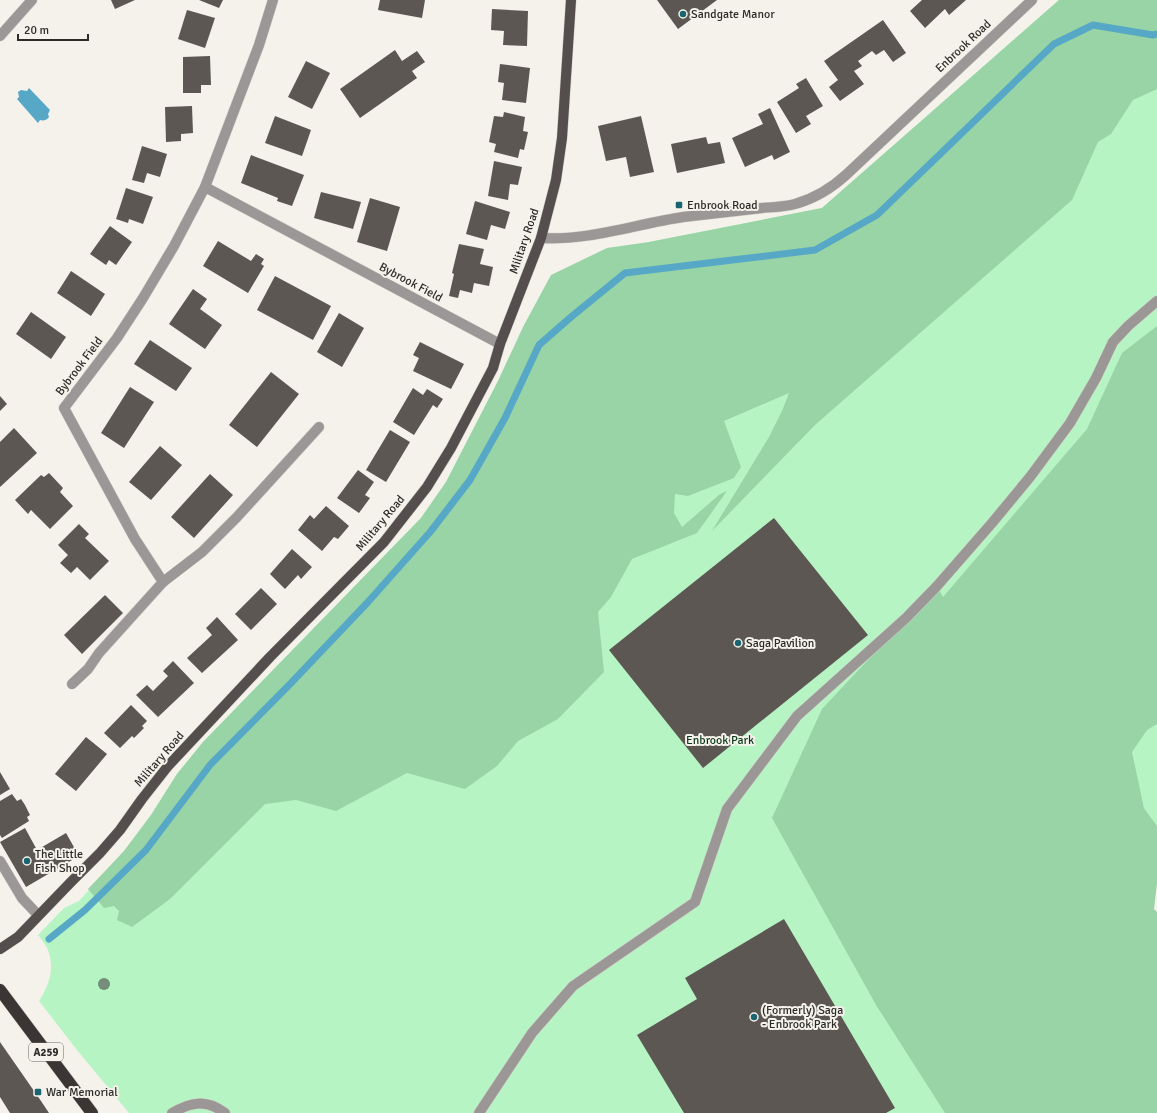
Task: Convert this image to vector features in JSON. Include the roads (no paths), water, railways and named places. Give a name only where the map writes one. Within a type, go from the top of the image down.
[{"type":"highway","name":"A259","points":[[0,990],[92,1113]]},
{"type":"main road","name":"Military Road","points":[[0,949],[18,937],[100,853],[120,830],[168,766],[270,657],[384,542],[427,487],[451,448],[493,368],[500,344],[541,238],[556,180],[562,138],[570,0]]},
{"type":"street","points":[[0,36],[32,0]]},
{"type":"street","name":"Bybrook Field","points":[[163,582],[135,539],[64,408],[117,338],[143,298],[174,246],[205,187],[259,45],[273,0]]},
{"type":"street","name":"Enbrook Road","points":[[541,238],[554,239],[587,236],[682,217],[793,204],[824,192],[837,184],[1032,0]]},
{"type":"street","name":"Bybrook Field","points":[[205,187],[500,344]]},
{"type":"street","points":[[479,1113],[532,1033],[572,986],[696,902],[727,809],[797,716],[906,618],[937,586],[992,523],[1070,423],[1096,378],[1113,342],[1128,326],[1157,301]]},
{"type":"street","points":[[72,684],[88,669],[99,653],[163,582],[202,552],[237,518],[319,428]]},
{"type":"street","points":[[0,861],[22,898],[38,915]]},
{"type":"street","points":[[172,1113],[185,1106],[202,1103],[225,1113]]},
{"type":"water","points":[[29,88],[50,110],[48,114],[49,117],[46,120],[40,120],[38,123],[17,99],[19,97],[18,92],[21,90],[27,91]]},
{"type":"waterway","points":[[49,939],[85,910],[146,850],[210,765],[368,602],[431,531],[470,480],[505,418],[539,345],[571,317],[625,273],[815,250],[877,215],[1054,44],[1093,25],[1153,35],[1157,34]]},
{"type":"place","name":"Sandgate Manor","points":[[683,14]]},
{"type":"place","name":"Enbrook Road","points":[[679,205]]},
{"type":"place","name":"Saga Pavilion","points":[[738,643]]},
{"type":"place","name":"The Little Fish Shop","points":[[27,861]]},
{"type":"place","name":"(Formerly) Saga - Enbrook Park","points":[[754,1017]]},
{"type":"place","name":"War Memorial","points":[[38,1092]]},
{"type":"park label","name":"Enbrook Park","points":[[720,740]]}]
